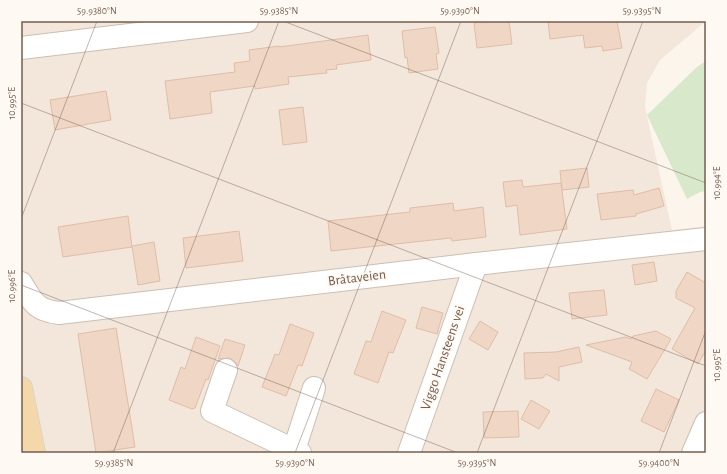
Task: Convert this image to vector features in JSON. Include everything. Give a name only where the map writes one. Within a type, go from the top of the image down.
[{"type":"main road","points":[[21,388],[34,453]]},
{"type":"street","points":[[21,48],[247,21]]},
{"type":"street","name":"Bråtaveien","points":[[21,283],[38,308],[51,312],[59,312],[706,239]]},
{"type":"street","name":"Viggo Hansteens vei","points":[[410,453],[476,264]]},
{"type":"street","points":[[226,370],[212,411],[297,452],[314,388]]},
{"type":"street","points":[[693,453],[706,423]]},
{"type":"shaded area","points":[[21,21],[706,21],[660,60],[647,83],[645,107],[672,230],[706,226],[706,453],[21,453]]},
{"type":"green space","points":[[706,61],[706,191],[700,192],[687,199],[647,115],[697,67]]},
{"type":"building","points":[[487,21],[509,21],[512,44],[477,48],[474,23]]},
{"type":"building","points":[[548,21],[617,21],[622,48],[603,51],[602,46],[585,48],[583,35],[550,39]]},
{"type":"building","points":[[435,27],[439,53],[436,54],[438,69],[409,73],[407,57],[405,58],[402,31]]},
{"type":"building","points":[[368,35],[371,60],[336,65],[337,69],[326,70],[327,73],[288,77],[289,84],[255,89],[255,86],[210,92],[212,113],[170,119],[165,81],[235,72],[234,63],[250,61],[249,50]]},
{"type":"building","points":[[106,91],[111,120],[55,130],[50,100]]},
{"type":"building","points":[[303,107],[307,142],[283,145],[279,110]]},
{"type":"building","points":[[587,168],[589,187],[562,190],[560,171]]},
{"type":"building","points":[[522,180],[523,187],[561,183],[567,229],[520,235],[517,205],[506,207],[503,182]]},
{"type":"building","points":[[659,188],[664,206],[636,214],[636,216],[601,220],[597,194],[633,190],[634,195]]},
{"type":"building","points":[[453,203],[454,211],[483,207],[486,237],[452,241],[451,238],[331,251],[328,221],[410,212],[410,208]]},
{"type":"building","points":[[128,216],[132,247],[63,257],[58,227]]},
{"type":"building","points":[[239,231],[243,261],[186,268],[183,238]]},
{"type":"building","points":[[154,242],[160,281],[138,285],[132,246]]},
{"type":"building","points":[[654,262],[657,281],[635,285],[632,265]]},
{"type":"building","points":[[687,272],[706,283],[706,350],[698,364],[672,349],[695,308],[676,298],[676,291]]},
{"type":"building","points":[[604,290],[607,315],[572,319],[569,293]]},
{"type":"building","points":[[422,307],[443,313],[437,334],[416,328]]},
{"type":"building","points":[[382,311],[406,320],[393,353],[389,352],[378,383],[354,374],[366,341],[371,342]]},
{"type":"building","points":[[480,321],[498,332],[488,350],[469,339]]},
{"type":"building","points":[[290,324],[314,333],[302,366],[298,365],[286,396],[262,387],[275,354],[279,355]]},
{"type":"building","points":[[116,328],[135,447],[96,453],[78,334]]},
{"type":"building","points":[[656,331],[671,339],[647,379],[629,369],[632,362],[586,345],[626,337],[631,339],[633,336]]},
{"type":"building","points":[[196,337],[220,346],[208,380],[206,379],[195,408],[192,409],[169,400],[181,367],[185,369]]},
{"type":"building","points":[[225,339],[245,345],[238,366],[230,358],[218,359]]},
{"type":"building","points":[[579,347],[582,362],[559,367],[559,381],[546,374],[543,378],[525,379],[524,353],[556,352]]},
{"type":"building","points":[[656,389],[679,400],[664,432],[641,421]]},
{"type":"building","points":[[531,400],[550,411],[539,429],[521,419]]},
{"type":"building","points":[[518,411],[519,437],[484,438],[483,412]]}]
